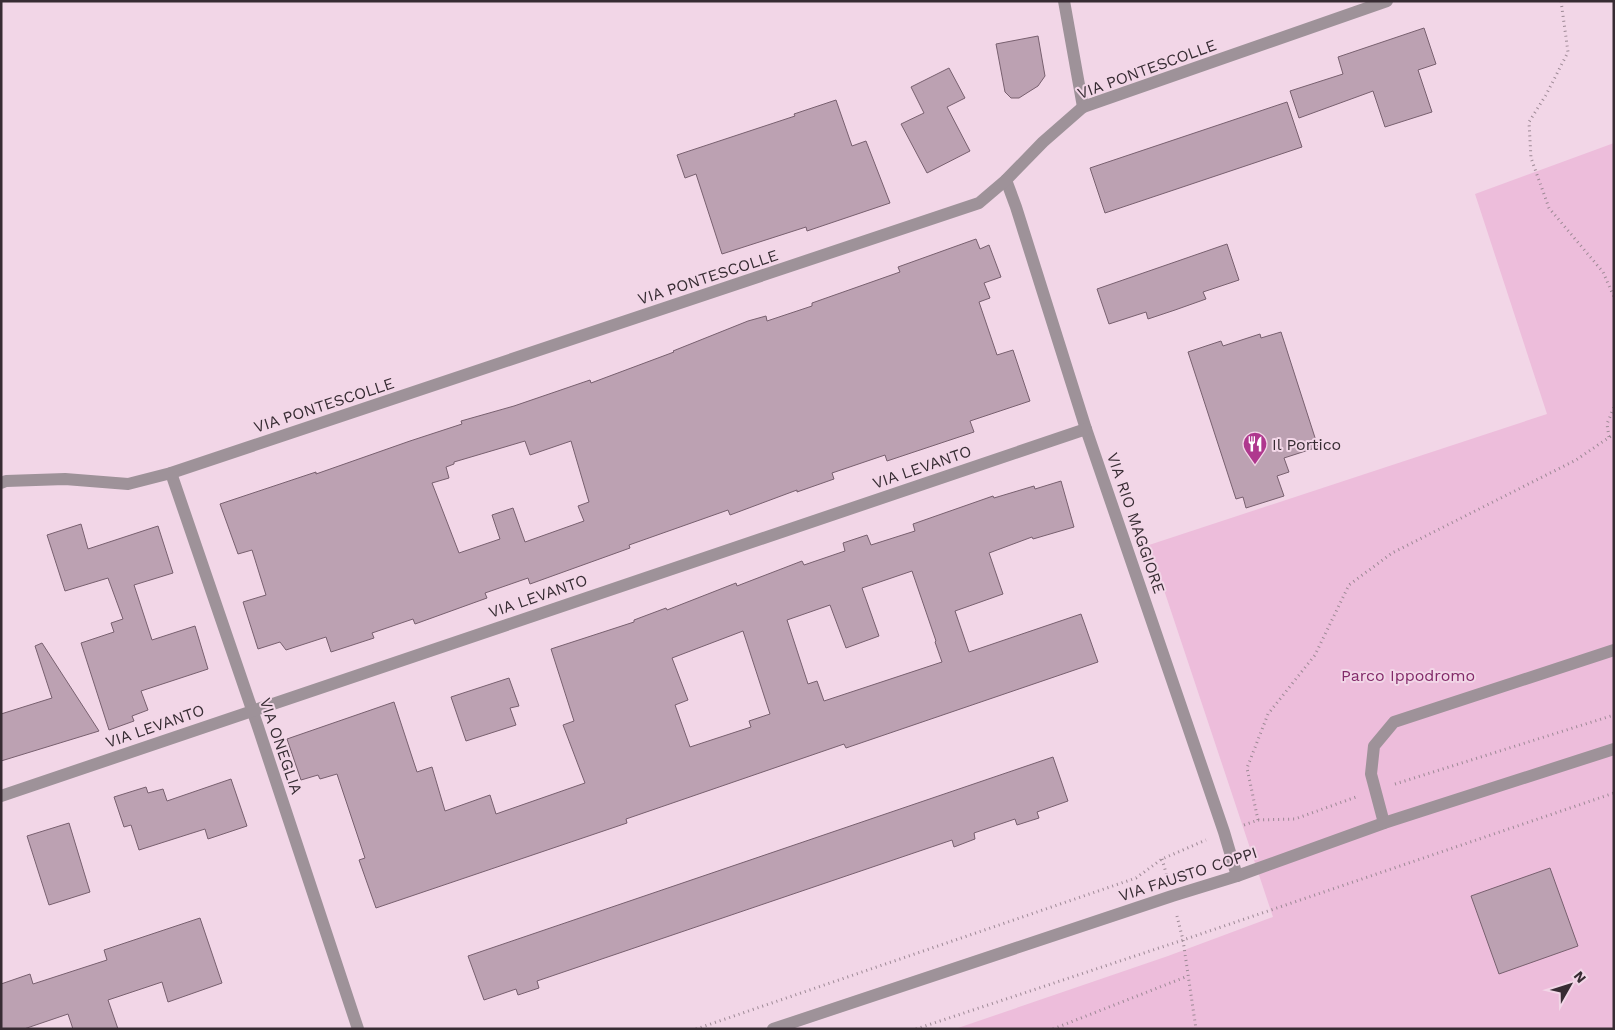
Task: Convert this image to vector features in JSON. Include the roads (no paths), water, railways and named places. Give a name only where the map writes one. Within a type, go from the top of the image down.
[{"type":"street","points":[[1064,1],[1083,107]]},
{"type":"street","name":"VIA PONTESCOLLE","points":[[1,484],[6,482],[65,479],[128,484],[171,473],[979,203],[1083,107],[1387,1]]},
{"type":"street","name":"VIA RIO MAGGIORE","points":[[1006,180],[1086,429],[1224,832],[1237,876]]},
{"type":"street","name":"VIA LEVANTO","points":[[1,796],[1086,429]]},
{"type":"street","name":"VIA ONEGLIA","points":[[171,473],[358,1029]]},
{"type":"street","points":[[1384,823],[1371,774],[1374,746],[1394,722],[1614,650]]},
{"type":"street","name":"VIA FAUSTO COPPI","points":[[772,1029],[1237,876],[1384,823],[1614,749]]},
{"type":"place","name":"Il Portico","points":[[1255,465]]},
{"type":"park label","name":"Parco Ippodromo","points":[[1408,675]]}]
